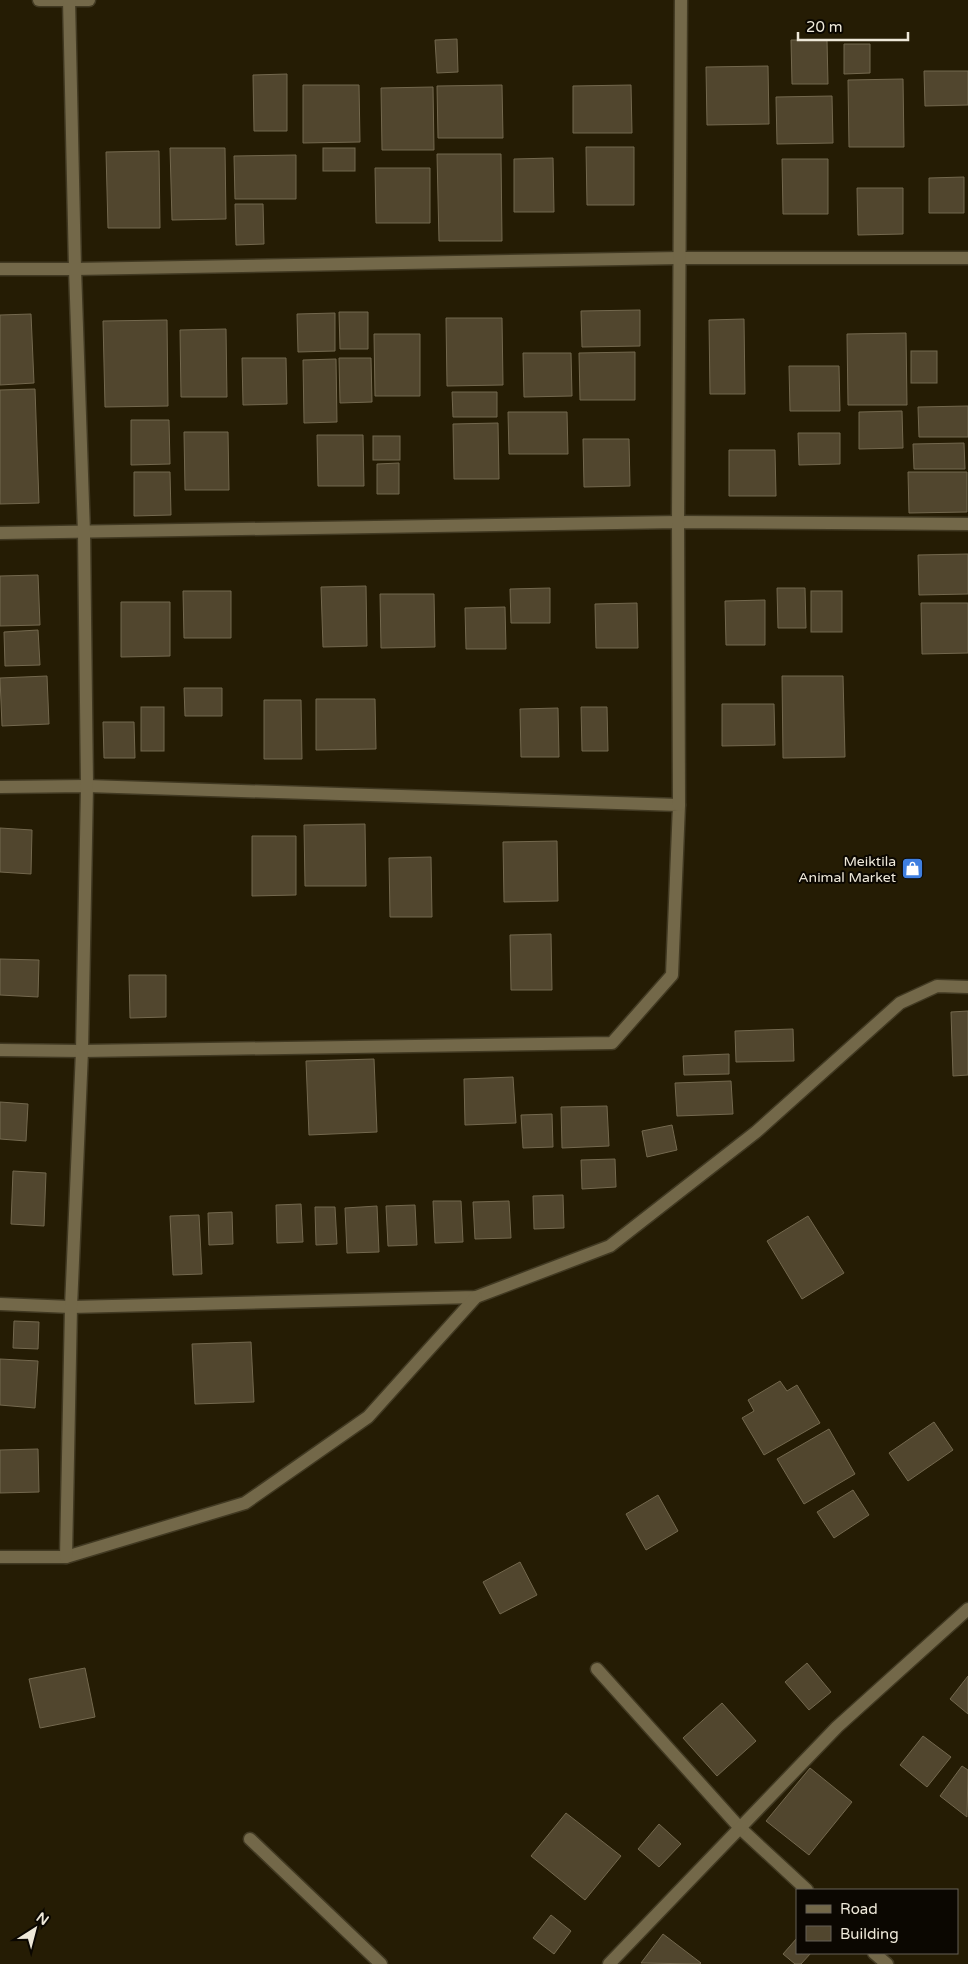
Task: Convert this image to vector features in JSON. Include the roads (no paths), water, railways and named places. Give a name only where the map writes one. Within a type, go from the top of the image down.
[{"type":"street","points":[[39,0],[89,0]]},
{"type":"street","points":[[66,1557],[71,1307],[82,1051],[87,786],[84,533],[75,269],[69,0]]},
{"type":"street","points":[[0,1050],[82,1051],[612,1043],[672,975],[679,806],[678,522],[681,0]]},
{"type":"street","points":[[0,269],[679,258],[968,258]]},
{"type":"street","points":[[0,533],[678,522],[968,524]]},
{"type":"street","points":[[0,787],[87,786],[679,806]]},
{"type":"street","points":[[0,1304],[71,1307],[476,1296],[610,1246],[756,1132],[900,1004],[937,986],[968,987]]},
{"type":"street","points":[[0,1557],[66,1557],[244,1503],[368,1417],[476,1296]]},
{"type":"street","points":[[609,1964],[837,1728],[966,1613]]},
{"type":"street","points":[[597,1669],[740,1828],[806,1889]]},
{"type":"street","points":[[250,1839],[382,1964]]},
{"type":"street","points":[[875,1954],[887,1964]]},
{"type":"place","name":"Meiktila Animal Market","points":[[912,869]]}]
